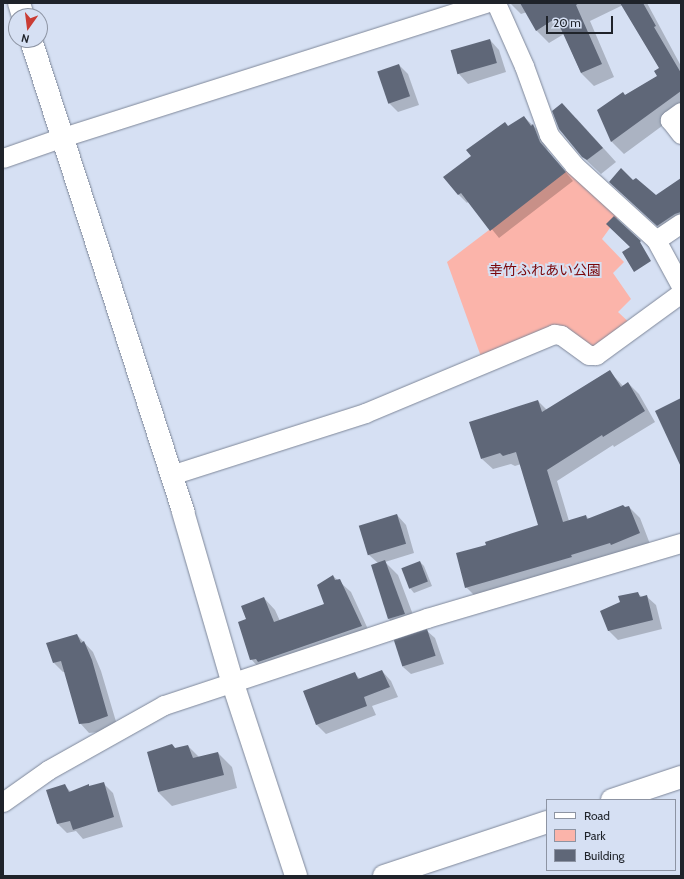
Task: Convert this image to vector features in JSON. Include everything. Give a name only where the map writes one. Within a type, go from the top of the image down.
[{"type":"street","points":[[3,158],[62,137],[486,3]]},
{"type":"street","points":[[496,3],[524,66],[549,135],[574,165],[656,240],[681,286]]},
{"type":"street","points":[[34,48],[171,475],[233,684],[296,876]]},
{"type":"street","points":[[681,112],[670,120],[681,134]]},
{"type":"street","points":[[656,240],[681,223]]},
{"type":"street","points":[[171,475],[366,413],[554,334],[561,335],[588,355],[596,355],[681,293]]},
{"type":"street","points":[[3,802],[48,770],[164,705],[233,684],[428,618],[681,543]]},
{"type":"street","points":[[616,799],[680,782]]},
{"type":"street","points":[[384,876],[546,822]]},
{"type":"green space","name":"幸竹ふれあい公園","points":[[574,165],[623,210],[602,239],[624,262],[613,273],[631,299],[618,312],[634,327],[589,355],[554,334],[484,365],[447,262]]},
{"type":"building","points":[[520,3],[579,3],[576,5],[602,64],[581,73],[556,18],[536,31]]},
{"type":"building","points":[[620,3],[643,3],[656,26],[654,27],[681,73],[681,91],[611,142],[597,110],[623,92],[625,95],[657,76],[654,71],[659,68]]},
{"type":"building","points":[[490,39],[497,63],[457,74],[451,50]]},
{"type":"building","points":[[399,64],[410,96],[388,104],[377,71]]},
{"type":"building","points":[[562,103],[603,148],[587,160],[582,157],[559,129],[552,111]]},
{"type":"building","points":[[524,116],[531,126],[533,124],[540,142],[566,172],[490,231],[461,193],[458,195],[443,177],[471,156],[466,150],[505,122],[508,126]]},
{"type":"building","points":[[621,168],[633,180],[636,178],[656,195],[681,178],[681,212],[675,214],[657,226],[609,182]]},
{"type":"building","points":[[614,216],[641,241],[640,242],[651,261],[634,272],[622,252],[630,247],[606,224]]},
{"type":"building","points":[[610,370],[621,387],[628,382],[645,411],[603,437],[602,435],[547,470],[563,522],[586,515],[587,519],[623,505],[625,507],[629,506],[640,533],[611,545],[610,543],[571,555],[572,557],[465,588],[456,553],[486,545],[485,542],[538,525],[516,452],[503,456],[500,453],[481,459],[469,422],[538,400],[542,412]]},
{"type":"building","points":[[681,398],[681,467],[655,411]]},
{"type":"building","points":[[397,514],[406,544],[368,555],[359,526]]},
{"type":"building","points":[[385,560],[405,614],[388,619],[371,565]]},
{"type":"building","points":[[420,561],[428,582],[409,589],[401,568]]},
{"type":"building","points":[[333,575],[335,580],[340,579],[362,626],[258,662],[256,659],[250,660],[238,622],[246,619],[241,606],[264,597],[274,622],[324,604],[317,585]]},
{"type":"building","points":[[638,592],[640,597],[647,595],[653,620],[608,631],[600,611],[620,602],[618,596]]},
{"type":"building","points":[[427,629],[436,656],[402,666],[394,640]]},
{"type":"building","points":[[77,634],[81,643],[84,641],[92,660],[108,716],[89,723],[79,724],[61,661],[53,663],[46,643]]},
{"type":"building","points":[[382,670],[390,687],[364,697],[367,706],[316,725],[303,691],[355,672],[358,679]]},
{"type":"building","points":[[172,744],[175,748],[188,745],[193,758],[218,752],[224,775],[158,792],[147,752]]},
{"type":"building","points":[[104,782],[114,817],[73,830],[70,821],[57,824],[46,790],[65,784],[69,792],[89,784],[89,786]]}]
